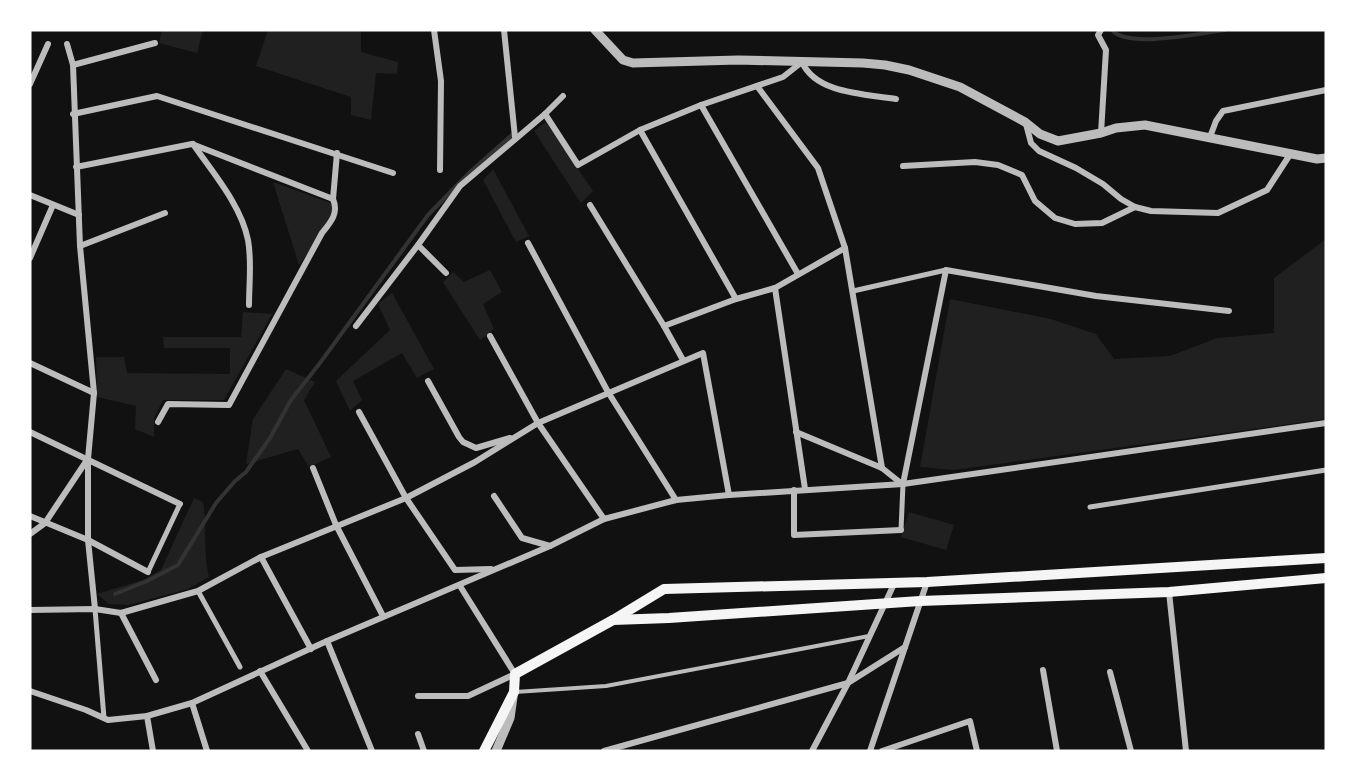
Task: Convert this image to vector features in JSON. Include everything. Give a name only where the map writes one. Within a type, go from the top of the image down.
[{"type":"main road","points":[[484,751],[514,692],[515,674],[664,589],[894,584],[1326,558]]},
{"type":"main road","points":[[613,620],[920,601],[1169,592],[1326,578]]},
{"type":"street","points":[[434,30],[441,81],[440,171]]},
{"type":"street","points":[[504,30],[515,137]]},
{"type":"street","points":[[595,30],[623,60],[633,63],[738,60],[862,63],[909,69],[960,87],[1025,122],[1040,134],[1058,141],[1116,128],[1145,125],[1317,159],[1326,158]]},
{"type":"street","points":[[1100,32],[1106,50],[1101,133]]},
{"type":"street","points":[[73,65],[155,43]]},
{"type":"street","points":[[30,84],[48,44]]},
{"type":"street","points":[[67,44],[73,65],[75,167],[80,246],[94,393],[88,459],[88,540],[106,719]]},
{"type":"street","points":[[544,114],[578,165],[639,130],[701,105],[783,77],[802,62]]},
{"type":"street","points":[[802,62],[807,73],[835,88],[896,99]]},
{"type":"street","points":[[757,86],[818,168],[845,248],[882,468]]},
{"type":"street","points":[[1210,137],[1223,111],[1326,90]]},
{"type":"street","points":[[73,114],[157,96],[393,172]]},
{"type":"street","points":[[356,326],[460,186],[563,96]]},
{"type":"street","points":[[701,105],[798,273]]},
{"type":"street","points":[[1025,122],[1031,143],[1039,151],[1076,168],[1135,207],[1151,211],[1218,213],[1267,190],[1291,153]]},
{"type":"street","points":[[639,130],[736,299]]},
{"type":"street","points":[[75,167],[192,144],[333,199]]},
{"type":"street","points":[[192,144],[225,191],[241,219],[248,241],[249,305]]},
{"type":"street","points":[[158,422],[168,404],[229,405],[322,232],[334,218],[333,199],[337,153]]},
{"type":"street","points":[[903,166],[975,162],[998,165],[1022,175],[1035,201],[1055,218],[1075,224],[1102,223],[1135,207]]},
{"type":"street","points":[[30,195],[79,215]]},
{"type":"street","points":[[30,258],[53,205]]},
{"type":"street","points":[[590,205],[683,360]]},
{"type":"street","points":[[80,246],[165,213]]},
{"type":"street","points":[[528,243],[608,392],[676,500]]},
{"type":"street","points":[[418,245],[446,273]]},
{"type":"street","points":[[664,326],[736,299],[775,288],[845,248]]},
{"type":"street","points":[[853,291],[946,270],[1096,296],[1229,311]]},
{"type":"street","points":[[794,490],[794,535],[901,530],[903,484],[946,270]]},
{"type":"street","points":[[775,288],[805,489]]},
{"type":"street","points":[[490,336],[538,423],[604,519]]},
{"type":"street","points":[[30,610],[95,609],[121,613],[198,591],[261,557],[406,498],[475,462],[538,423],[703,353],[729,495]]},
{"type":"street","points":[[30,363],[94,393]]},
{"type":"street","points":[[428,381],[463,442],[476,448],[522,434]]},
{"type":"street","points":[[359,412],[406,498],[455,570],[495,569]]},
{"type":"street","points":[[30,691],[106,719],[147,716],[192,703],[383,616],[460,586],[550,546],[604,519],[676,500],[805,489],[903,484],[1326,423]]},
{"type":"street","points":[[30,432],[180,504],[148,572],[88,540],[30,516]]},
{"type":"street","points":[[796,432],[882,468],[903,484]]},
{"type":"street","points":[[30,534],[45,523],[88,459]]},
{"type":"street","points":[[313,468],[336,525],[383,616]]},
{"type":"street","points":[[1090,507],[1326,470]]},
{"type":"street","points":[[494,496],[522,538],[550,546]]},
{"type":"street","points":[[261,557],[311,649]]},
{"type":"street","points":[[870,751],[927,582]]},
{"type":"street","points":[[812,751],[848,683],[894,584]]},
{"type":"street","points":[[418,696],[468,696],[515,674],[460,586]]},
{"type":"street","points":[[198,591],[240,667]]},
{"type":"street","points":[[1169,592],[1186,751]]},
{"type":"street","points":[[121,613],[156,680]]},
{"type":"street","points":[[327,641],[372,751]]},
{"type":"street","points":[[604,751],[848,683],[904,647]]},
{"type":"street","points":[[1043,670],[1057,751]]},
{"type":"street","points":[[260,671],[308,751]]},
{"type":"street","points":[[1110,672],[1131,751]]},
{"type":"street","points":[[496,751],[510,718],[514,692]]},
{"type":"street","points":[[192,703],[207,751]]},
{"type":"street","points":[[147,716],[153,751]]},
{"type":"street","points":[[882,751],[970,721],[977,751]]},
{"type":"street","points":[[418,734],[424,751]]},
{"type":"lane","points":[[514,692],[606,686],[869,636]]},
{"type":"shaded area","points":[[162,30],[203,30],[197,53],[159,43]]},
{"type":"shaded area","points":[[268,30],[361,30],[361,52],[398,62],[397,74],[376,73],[371,120],[351,115],[351,97],[256,66]]},
{"type":"shaded area","points":[[546,122],[593,191],[581,203],[534,131]]},
{"type":"shaded area","points":[[493,169],[529,236],[516,242],[483,180]]},
{"type":"shaded area","points":[[273,182],[331,203],[333,217],[299,265]]},
{"type":"shaded area","points":[[1326,239],[1326,419],[954,470],[920,467],[950,299],[1051,319],[1096,334],[1114,359],[1170,356],[1217,338],[1274,333],[1274,278]]},
{"type":"shaded area","points":[[490,270],[502,292],[483,304],[494,329],[480,340],[443,282],[453,272],[464,282]]},
{"type":"shaded area","points":[[392,293],[434,369],[417,378],[402,353],[353,381],[362,400],[350,411],[336,381],[390,330],[378,304]]},
{"type":"shaded area","points":[[243,312],[272,314],[224,400],[163,400],[154,418],[154,437],[135,429],[136,406],[97,397],[96,357],[124,357],[127,373],[230,374],[230,348],[164,348],[163,337],[241,337]]},
{"type":"shaded area","points":[[286,369],[315,382],[304,400],[331,457],[309,467],[298,449],[246,464],[253,419]]},
{"type":"shaded area","points":[[194,498],[203,502],[209,577],[188,589],[129,605],[109,604],[97,594],[143,580],[161,570]]},
{"type":"shaded area","points":[[909,512],[954,525],[946,550],[901,537]]},
{"type":"waterway","points":[[1112,30],[1120,36],[1148,39],[1225,30]]},
{"type":"waterway","points":[[115,594],[178,565],[216,503],[246,472],[270,438],[291,400],[428,215],[470,172],[512,135]]}]
